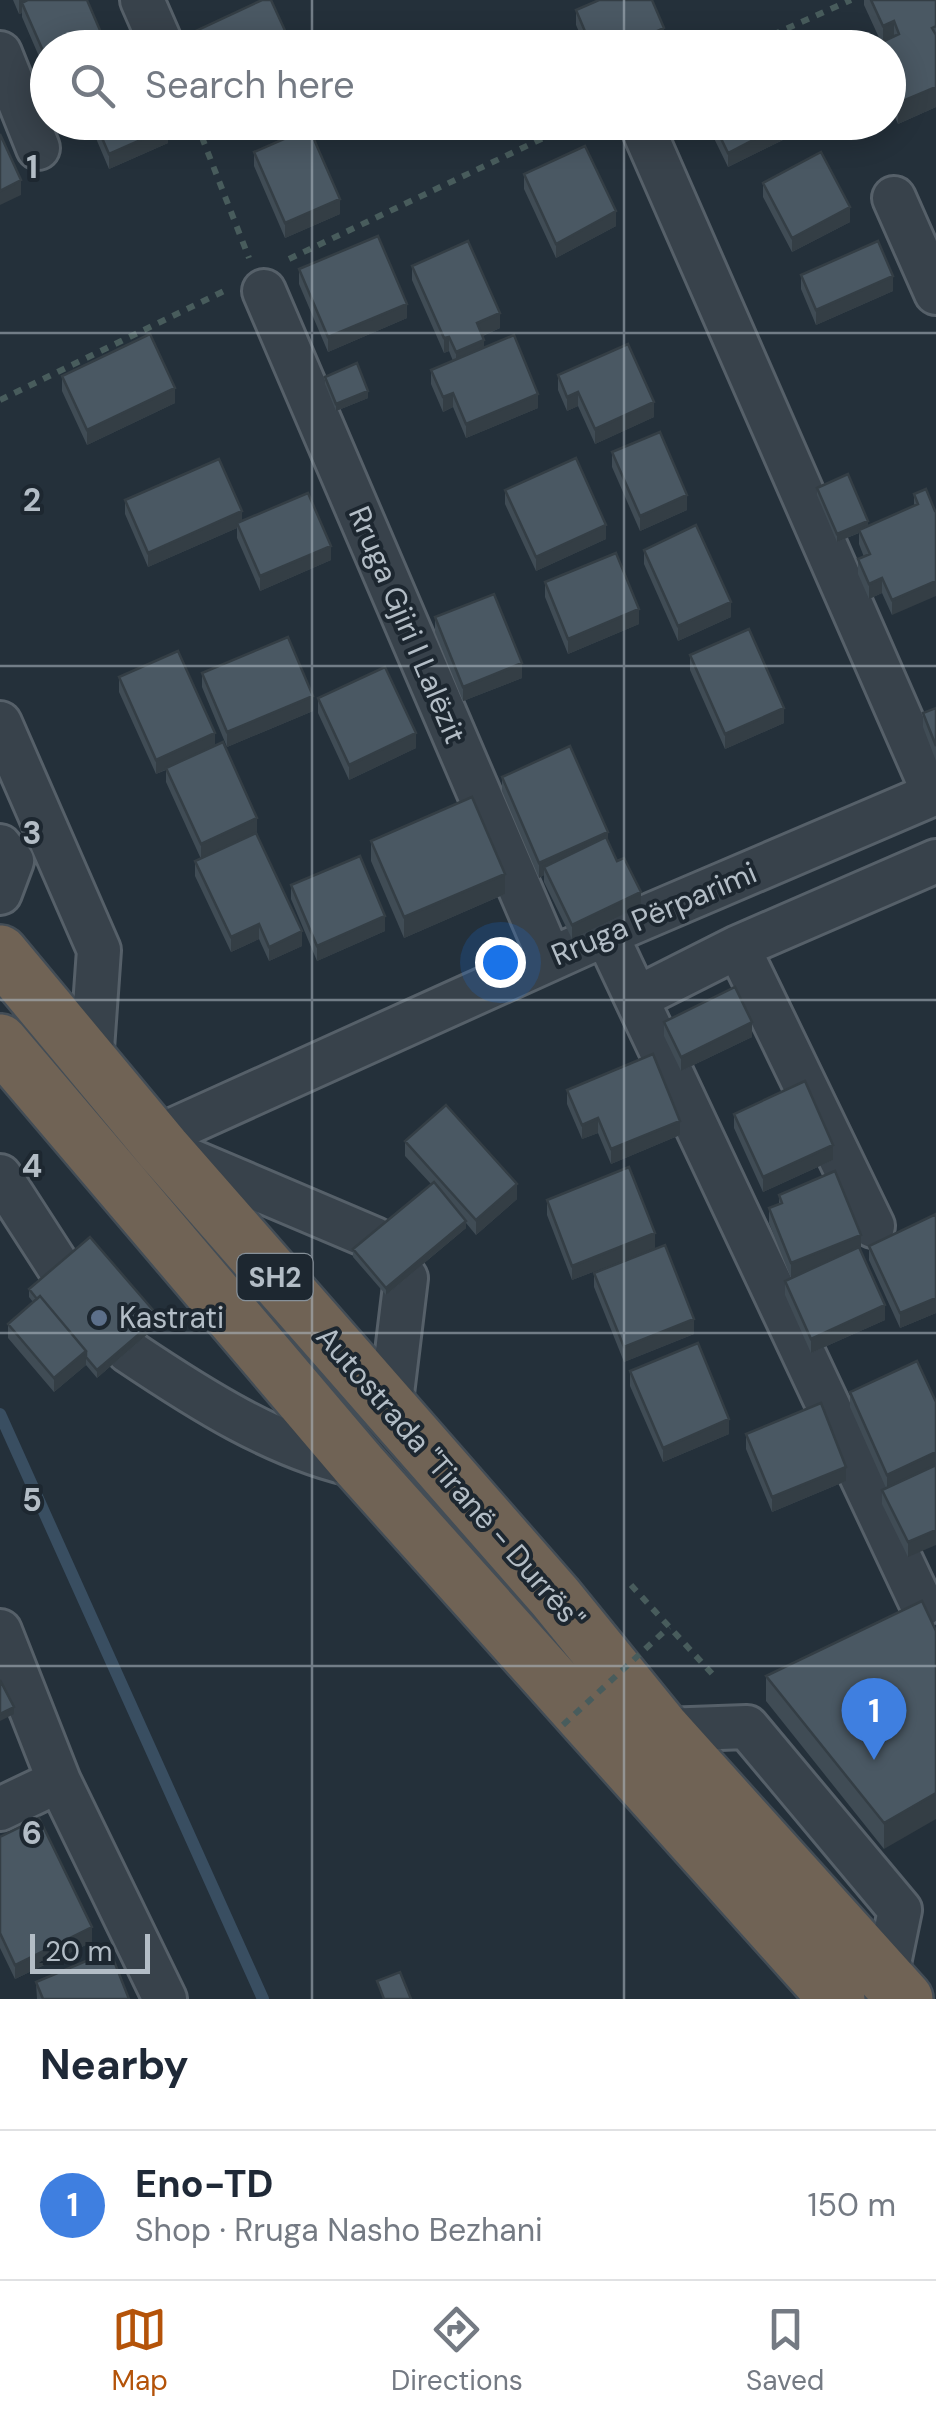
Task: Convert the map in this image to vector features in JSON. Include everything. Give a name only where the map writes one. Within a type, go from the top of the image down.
[{"type":"highway","name":"Autostrada \"Tiranë - Durrës\"","points":[[0,952],[159,1143],[555,1597],[876,1992]]},
{"type":"highway","name":"Autostrada \"Tiranë - Durrës\"","points":[[0,1042],[360,1466],[876,1992]]},
{"type":"street","points":[[142,0],[155,30]]},
{"type":"street","points":[[0,54],[30,128]]},
{"type":"street","points":[[35,140],[38,148]]},
{"type":"street","points":[[648,140],[935,794]]},
{"type":"street","points":[[894,198],[936,293]]},
{"type":"street","name":"Rruga Gjiri I Lalëzit","points":[[264,291],[550,959]]},
{"type":"street","points":[[0,723],[99,950],[91,1063]]},
{"type":"street","name":"Rruga Përparimi","points":[[159,1143],[550,959],[935,794]]},
{"type":"street","points":[[0,846],[12,861],[0,893]]},
{"type":"street","points":[[637,998],[738,947],[936,860]]},
{"type":"street","points":[[606,934],[915,1608]]},
{"type":"street","points":[[738,947],[873,1226]]},
{"type":"street","points":[[159,1143],[374,1239]]},
{"type":"street","points":[[0,1176],[60,1270]]},
{"type":"street","points":[[390,1410],[406,1278]]},
{"type":"street","points":[[128,1351],[220,1408],[320,1458],[360,1466]]},
{"type":"street","points":[[0,1630],[59,1781],[165,1999]]},
{"type":"street","points":[[0,1808],[59,1781]]},
{"type":"path","points":[[784,30],[851,0]]},
{"type":"path","points":[[203,140],[264,291]]},
{"type":"path","points":[[631,1585],[716,1678]]},
{"type":"path","points":[[564,1725],[669,1627]]},
{"type":"building","points":[[87,0],[100,30],[34,30],[22,3]]},
{"type":"building","points":[[262,0],[271,0],[285,30],[198,30]]},
{"type":"building","points":[[599,0],[652,0],[664,28],[584,30],[576,10]]},
{"type":"building","points":[[871,0],[936,0],[936,26],[932,28],[936,35],[936,87],[906,100],[906,30],[897,30],[894,21],[883,26]]},
{"type":"building","points":[[0,134],[21,180],[0,191]]},
{"type":"building","points":[[103,140],[141,140],[109,154]]},
{"type":"building","points":[[282,140],[314,140],[340,199],[285,223],[254,152]]},
{"type":"building","points":[[722,140],[753,140],[728,153]]},
{"type":"building","points":[[585,146],[616,211],[556,244],[524,174]]},
{"type":"building","points":[[821,152],[850,207],[792,238],[763,183]]},
{"type":"building","points":[[378,236],[407,304],[328,337],[299,269]]},
{"type":"building","points":[[468,241],[500,313],[477,323],[484,340],[456,352],[449,337],[444,338],[412,266]]},
{"type":"building","points":[[878,241],[893,276],[816,310],[801,275]]},
{"type":"building","points":[[150,334],[175,388],[87,430],[62,376]]},
{"type":"building","points":[[514,335],[538,394],[466,424],[453,393],[443,397],[431,370]]},
{"type":"building","points":[[628,344],[654,402],[595,429],[578,392],[567,397],[558,375]]},
{"type":"building","points":[[357,363],[368,391],[336,404],[325,377]]},
{"type":"building","points":[[660,432],[687,495],[640,516],[612,452]]},
{"type":"building","points":[[576,458],[606,525],[536,557],[505,490]]},
{"type":"building","points":[[219,459],[242,511],[148,553],[125,500]]},
{"type":"building","points":[[848,474],[868,521],[837,534],[817,488]]},
{"type":"building","points":[[926,489],[936,511],[936,581],[892,600],[882,578],[869,584],[858,559],[870,554],[859,530],[918,504],[914,494]]},
{"type":"building","points":[[308,493],[331,546],[260,576],[237,523]]},
{"type":"building","points":[[696,525],[731,602],[678,626],[644,550]]},
{"type":"building","points":[[616,553],[639,609],[568,639],[545,582]]},
{"type":"building","points":[[494,594],[522,663],[463,687],[435,617]]},
{"type":"building","points":[[749,629],[784,708],[725,734],[690,655]]},
{"type":"building","points":[[288,637],[313,696],[227,732],[202,673]]},
{"type":"building","points":[[178,651],[215,733],[156,760],[119,677]]},
{"type":"building","points":[[385,667],[416,733],[349,765],[318,698]]},
{"type":"building","points":[[936,708],[936,746],[923,713]]},
{"type":"building","points":[[223,742],[257,818],[201,844],[166,768]]},
{"type":"building","points":[[570,746],[608,832],[539,863],[502,777]]},
{"type":"building","points":[[472,797],[505,874],[404,917],[371,841]]},
{"type":"building","points":[[256,833],[302,931],[269,947],[259,924],[231,937],[195,861]]},
{"type":"building","points":[[606,837],[617,861],[624,858],[641,892],[572,925],[544,867]]},
{"type":"building","points":[[360,856],[385,916],[317,946],[291,885]]},
{"type":"building","points":[[735,987],[752,1022],[681,1057],[664,1022]]},
{"type":"building","points":[[653,1054],[680,1121],[611,1149],[598,1118],[582,1125],[567,1090]]},
{"type":"building","points":[[805,1081],[833,1145],[763,1177],[734,1114]]},
{"type":"building","points":[[446,1105],[517,1184],[476,1220],[405,1141]]},
{"type":"building","points":[[629,1167],[655,1233],[572,1266],[547,1200]]},
{"type":"building","points":[[835,1171],[861,1235],[791,1263],[769,1208],[782,1203],[779,1195]]},
{"type":"building","points":[[434,1182],[466,1221],[386,1288],[353,1249]]},
{"type":"building","points":[[936,1214],[936,1298],[900,1313],[869,1246]]},
{"type":"building","name":"Kastrati","points":[[90,1237],[159,1317],[97,1370],[40,1296],[37,1299],[29,1289]]},
{"type":"building","points":[[665,1245],[694,1319],[624,1347],[594,1273]]},
{"type":"building","points":[[859,1247],[885,1305],[811,1339],[785,1281]]},
{"type":"building","points":[[40,1296],[86,1351],[54,1378],[8,1324]]},
{"type":"building","points":[[698,1343],[729,1419],[663,1448],[630,1371]]},
{"type":"building","points":[[917,1361],[936,1402],[936,1452],[887,1475],[850,1392]]},
{"type":"building","points":[[821,1403],[846,1467],[772,1497],[746,1434]]},
{"type":"building","points":[[936,1465],[936,1530],[908,1542],[882,1490]]},
{"type":"building","points":[[922,1601],[936,1631],[936,1793],[884,1823],[766,1676]]},
{"type":"building","points":[[0,1680],[14,1707],[0,1714]]},
{"type":"building","points":[[39,1818],[92,1927],[15,1965],[0,1933],[0,1837]]},
{"type":"building","points":[[110,1951],[129,1999],[43,1999],[36,1982]]},
{"type":"building","points":[[400,1972],[411,1999],[384,1999],[377,1981]]},
{"type":"waterway","points":[[0,1414],[263,1999]]},
{"type":"place","name":"Kastrati","points":[[99,1318]]},
{"type":"place","name":"Eno-TD","points":[[874,1760]]}]
